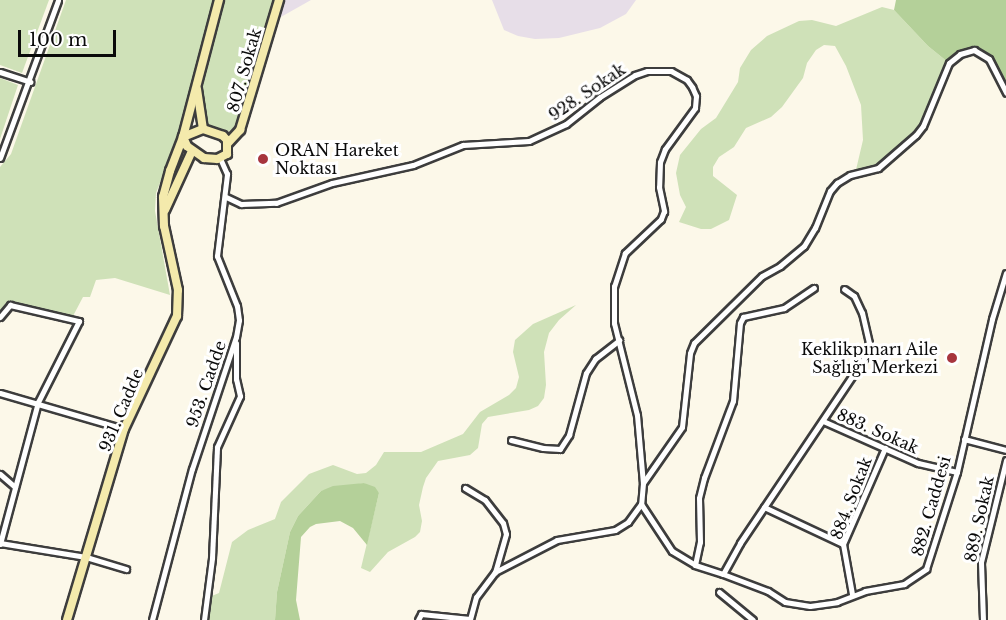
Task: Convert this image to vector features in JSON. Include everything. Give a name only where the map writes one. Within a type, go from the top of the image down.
[{"type":"main road","name":"931. Cadde","points":[[67,620],[124,429],[168,337],[180,305],[163,197],[183,137],[219,0]]},
{"type":"main road","name":"807. Sokak","points":[[228,143],[240,130],[279,0]]},
{"type":"main road","points":[[196,81],[203,129]]},
{"type":"main road","points":[[203,129],[223,136],[228,143],[227,154],[220,158],[204,158],[192,151],[183,137],[203,129]]},
{"type":"main road","points":[[164,211],[192,151]]},
{"type":"street","points":[[0,158],[30,82],[58,0]]},
{"type":"street","points":[[643,483],[682,427],[690,353],[694,343],[762,276],[780,266],[810,239],[830,191],[837,183],[849,175],[878,168],[916,135],[923,126],[937,89],[953,59],[966,51],[981,53],[989,59],[1006,93]]},
{"type":"street","name":"928. Sokak","points":[[226,197],[241,204],[276,203],[332,183],[413,165],[463,145],[530,141],[566,124],[635,75],[647,70],[671,71],[692,87],[696,96],[695,108],[665,149],[660,162],[659,187],[664,211],[661,219],[626,253],[614,286],[614,323],[637,415],[643,483],[641,504]]},
{"type":"street","points":[[0,72],[30,82]]},
{"type":"street","name":"953. Cadde","points":[[153,620],[192,469],[236,337],[239,320],[237,306],[217,256],[227,174],[220,158]]},
{"type":"street","name":"882. Caddesi","points":[[641,504],[667,547],[695,565],[768,591],[785,602],[800,605],[837,602],[852,594],[904,584],[926,569],[957,472],[1001,282],[1006,273]]},
{"type":"street","points":[[743,317],[774,312],[814,288]]},
{"type":"street","points":[[723,574],[764,507],[867,354],[869,344],[858,302],[844,289]]},
{"type":"street","points":[[0,317],[10,305],[79,321],[38,402],[0,543],[86,557],[126,569]]},
{"type":"street","points":[[733,307],[743,317]]},
{"type":"street","points":[[695,565],[700,542],[699,498],[704,478],[733,401],[739,331],[743,317]]},
{"type":"street","points":[[204,620],[212,558],[217,447],[240,396],[236,379],[236,337]]},
{"type":"street","points":[[511,440],[543,448],[560,449],[570,435],[586,373],[595,359],[619,340]]},
{"type":"street","points":[[0,393],[38,402],[124,429]]},
{"type":"street","name":"883. Sokak","points":[[823,421],[918,463],[957,472]]},
{"type":"street","points":[[964,439],[1006,450]]},
{"type":"street","name":"884. Sokak","points":[[852,594],[843,544],[885,448]]},
{"type":"street","name":"889. Sokak","points":[[983,620],[981,562],[1006,460]]},
{"type":"street","points":[[0,474],[15,487]]},
{"type":"street","points":[[418,620],[421,614],[470,619],[476,597],[495,572],[506,534],[503,523],[485,500],[465,488]]},
{"type":"street","points":[[495,572],[557,540],[615,530],[628,522],[641,504]]},
{"type":"street","points":[[764,507],[843,544]]},
{"type":"street","points":[[719,592],[753,620]]},
{"type":"shaded area","points":[[279,0],[311,0],[272,22]]},
{"type":"shaded area","points":[[492,0],[636,0],[626,14],[600,28],[559,38],[535,39],[518,36],[504,30]]},
{"type":"green space","points":[[0,0],[49,0],[22,73],[0,65]]},
{"type":"green space","points":[[66,0],[214,0],[178,137],[156,193],[155,211],[170,295],[115,278],[96,280],[90,297],[83,297],[73,316],[10,301],[0,313],[0,167],[11,154]]},
{"type":"green space","points":[[219,0],[279,0],[239,123],[223,136],[203,129],[197,81]]},
{"type":"green space","points":[[896,0],[1006,0],[1006,93],[995,71],[981,53],[966,51],[949,63],[928,46],[894,10]]},
{"type":"green space","points":[[882,7],[894,10],[928,46],[949,63],[923,126],[878,168],[855,174],[863,140],[861,105],[846,66],[835,46],[824,45],[816,50],[807,63],[803,78],[782,107],[771,117],[746,128],[734,147],[719,157],[713,167],[713,176],[737,195],[729,220],[711,229],[701,229],[679,222],[686,207],[680,195],[676,173],[680,155],[701,129],[716,118],[738,82],[740,68],[751,50],[767,36],[799,21],[812,20],[836,26]]},
{"type":"green space","points":[[0,78],[18,85],[0,139]]},
{"type":"green space","points":[[576,305],[559,320],[549,333],[544,352],[546,385],[544,398],[538,406],[529,410],[488,417],[482,424],[478,448],[470,455],[438,461],[426,478],[423,487],[419,505],[422,521],[420,532],[415,537],[388,552],[370,572],[361,568],[379,493],[364,483],[321,491],[298,516],[290,532],[277,592],[275,620],[204,620],[207,598],[219,593],[232,542],[248,530],[275,519],[281,502],[309,474],[333,465],[357,474],[366,473],[376,465],[384,452],[421,452],[463,434],[480,412],[509,395],[516,388],[519,377],[513,352],[515,340],[533,324]]},
{"type":"green space","points":[[364,483],[375,487],[379,493],[367,545],[353,528],[340,521],[310,527],[301,537],[296,600],[300,620],[275,620],[277,592],[290,532],[298,516],[321,491],[333,486]]},
{"type":"place","name":"ORAN Hareket Noktası","points":[[263,159]]},
{"type":"place","name":"Keklikpınarı Aile Sağlığı Merkezi","points":[[952,358]]}]
